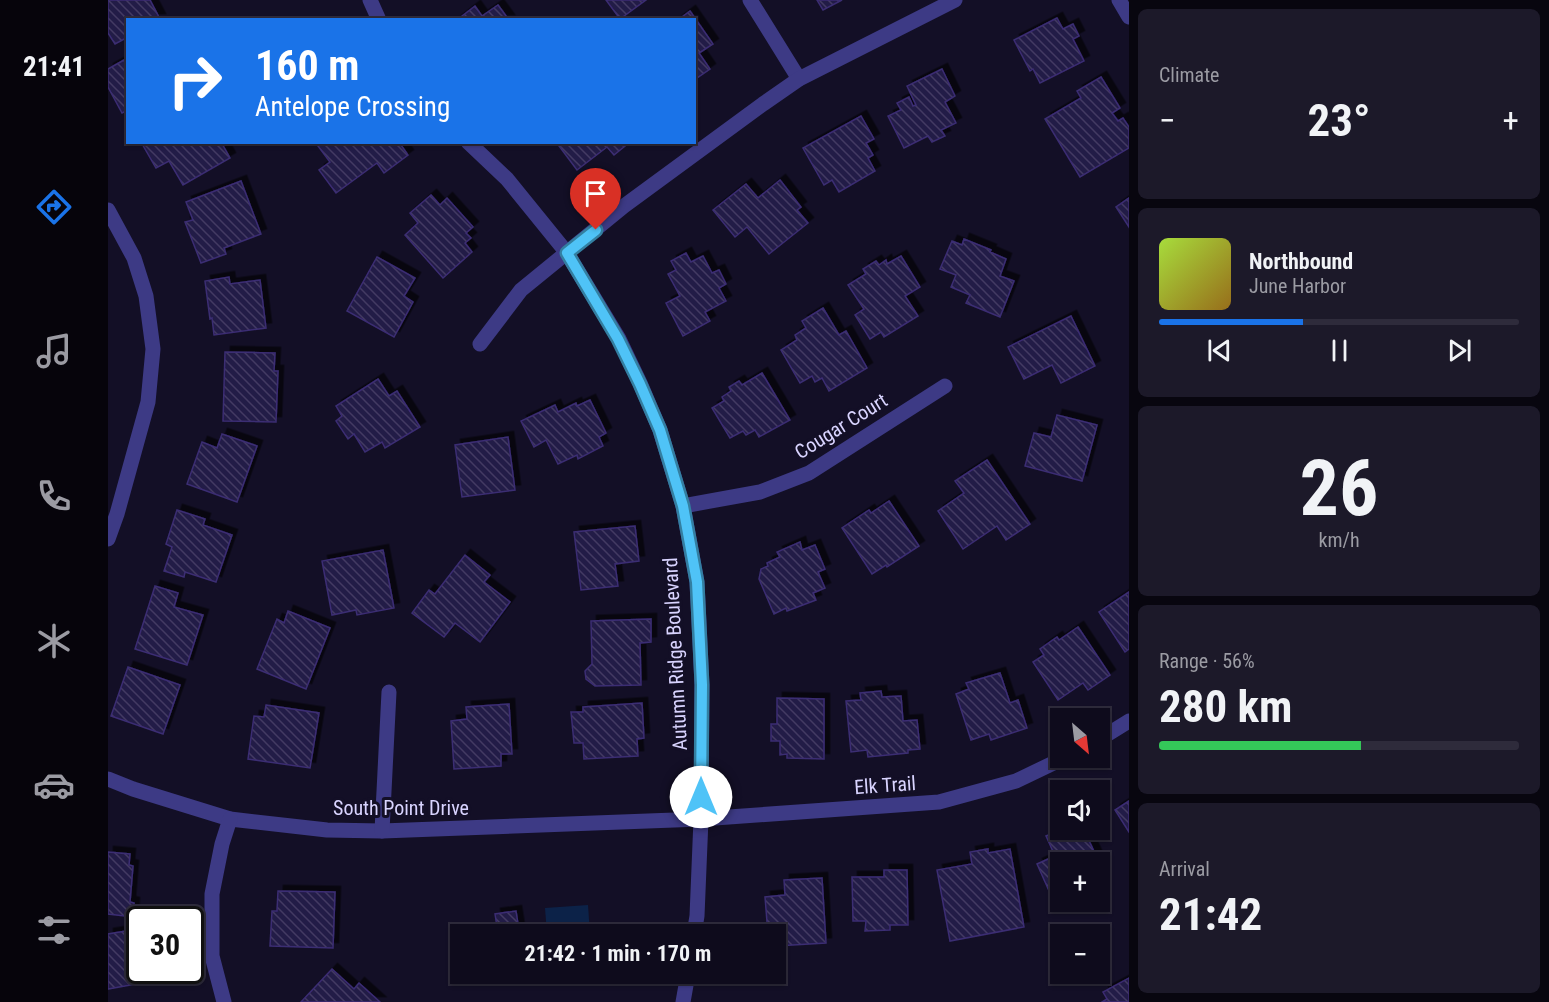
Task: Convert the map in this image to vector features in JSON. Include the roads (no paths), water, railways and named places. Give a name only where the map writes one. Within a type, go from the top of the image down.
[{"type":"street","points":[[370,0],[378,18]]},
{"type":"street","points":[[750,0],[799,79]]},
{"type":"street","points":[[480,344],[521,290],[624,206],[763,104],[799,79],[955,0]]},
{"type":"street","points":[[1119,0],[1129,17]]},
{"type":"street","name":"Autumn Ridge Boulevard","points":[[470,144],[507,179],[567,253],[618,339],[660,430],[683,506],[697,582],[702,685],[701,819],[696,924]]},
{"type":"street","points":[[108,210],[134,258],[146,296],[153,349],[148,402],[108,539]]},
{"type":"street","name":"Cougar Court","points":[[683,506],[760,492],[809,473],[945,386]]},
{"type":"street","points":[[382,831],[389,692]]},
{"type":"street","points":[[1110,733],[1129,721]]},
{"type":"street","name":"Elk Trail","points":[[701,819],[939,802],[1016,781],[1050,765]]},
{"type":"street","name":"South Point Drive","points":[[108,779],[230,819],[327,830],[382,831],[701,819]]},
{"type":"street","points":[[224,1002],[212,956],[212,894],[222,844],[230,819]]},
{"type":"street","points":[[683,1002],[686,984]]},
{"type":"water","points":[[588,905],[589,924],[546,924],[545,908]]}]
